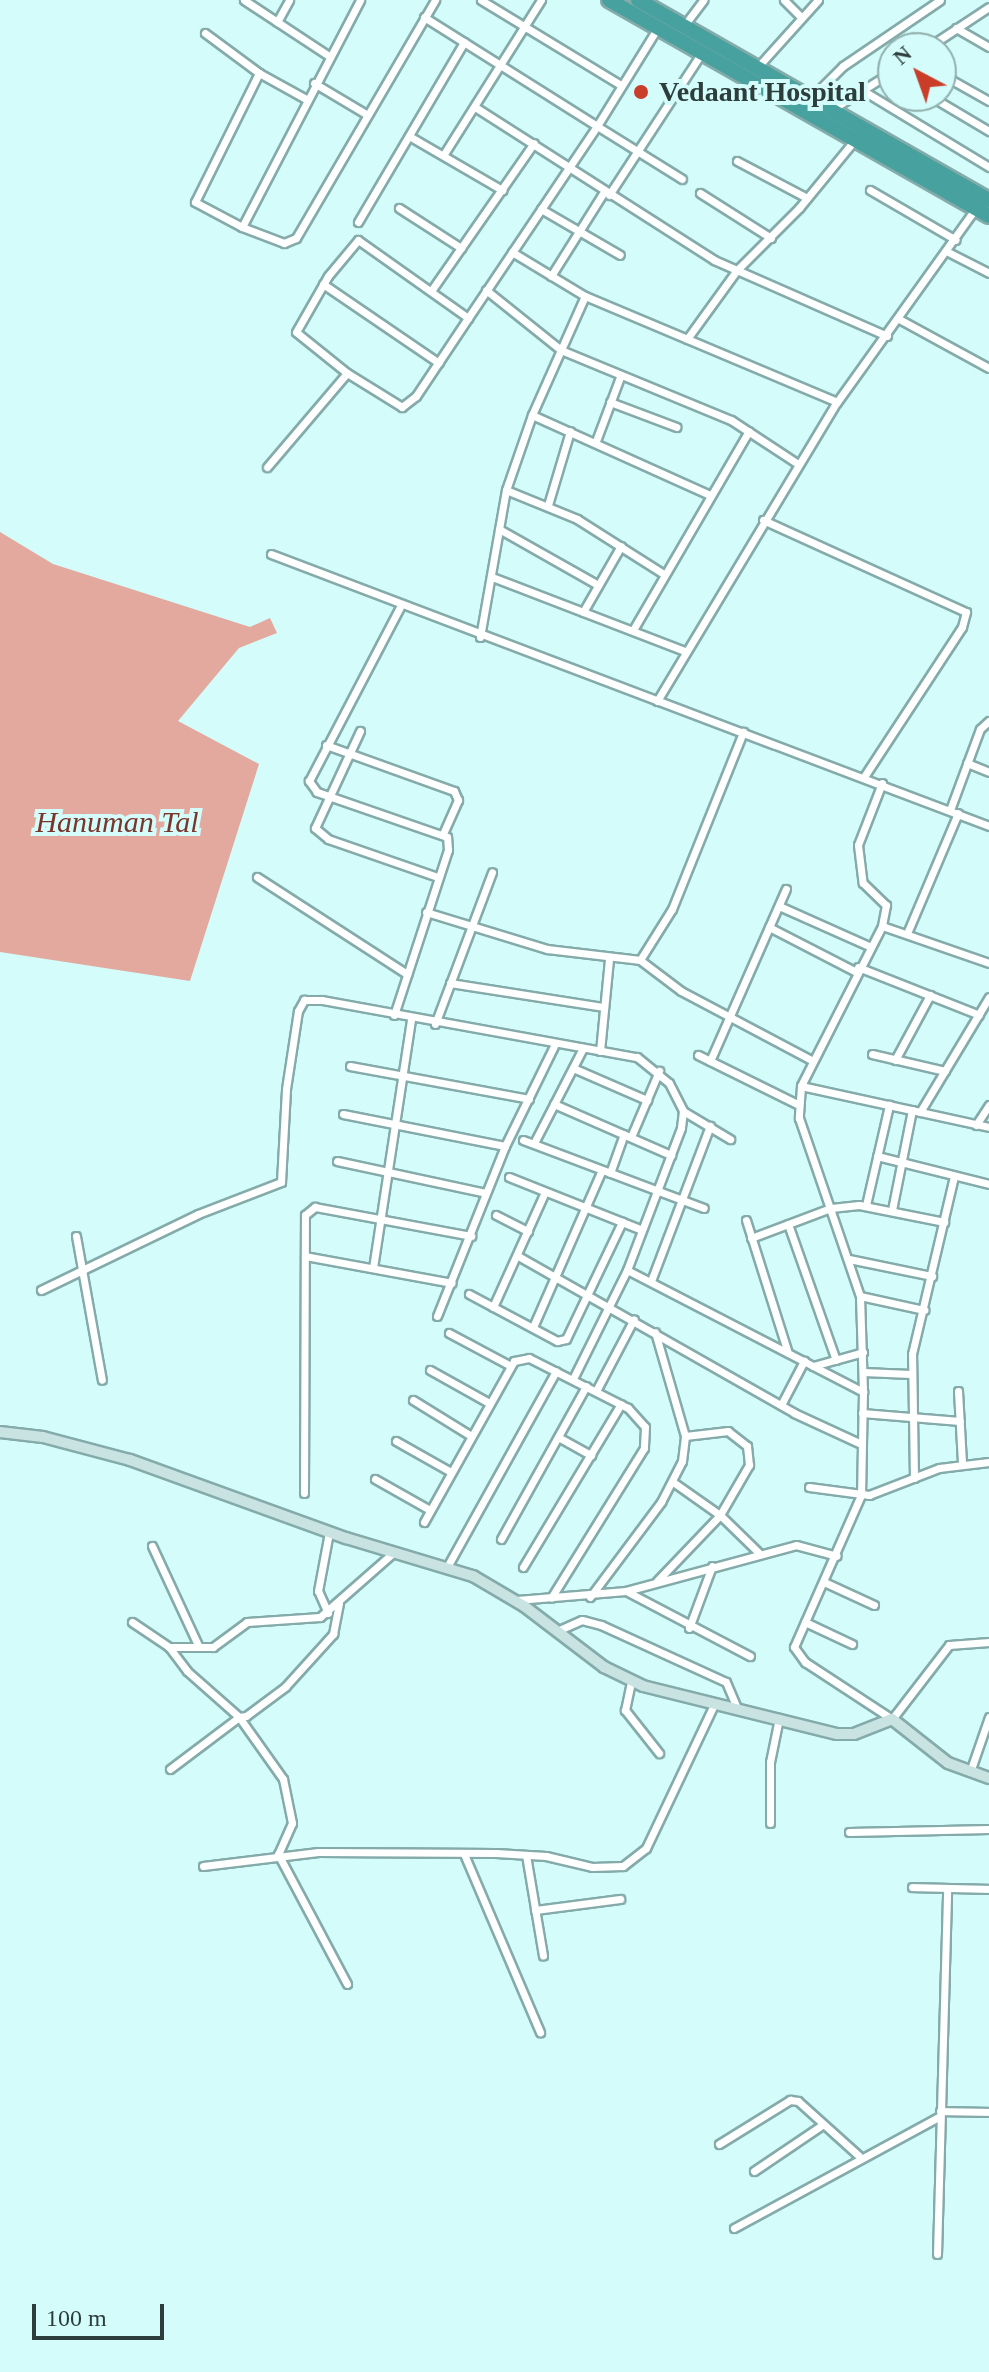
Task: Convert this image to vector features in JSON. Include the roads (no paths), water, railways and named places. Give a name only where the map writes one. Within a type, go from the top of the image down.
[{"type":"highway","points":[[609,0],[853,142],[985,205]]},
{"type":"highway","points":[[640,1],[985,205]]},
{"type":"street","points":[[244,0],[329,56]]},
{"type":"street","points":[[277,22],[289,0]]},
{"type":"street","points":[[242,227],[314,83],[360,0]]},
{"type":"street","points":[[259,73],[195,202],[242,227],[284,243],[296,238],[435,0]]},
{"type":"street","points":[[481,0],[526,24],[621,85]]},
{"type":"street","points":[[444,154],[541,0]]},
{"type":"street","points":[[682,27],[703,0]]},
{"type":"street","points":[[784,0],[801,17]]},
{"type":"street","points":[[754,70],[818,0]]},
{"type":"street","points":[[809,100],[843,66],[940,0]]},
{"type":"street","points":[[950,32],[989,7]]},
{"type":"street","points":[[424,17],[682,179]]},
{"type":"street","points":[[956,28],[989,47]]},
{"type":"street","points":[[468,318],[358,240],[323,284],[296,335],[347,373],[402,407],[439,363],[597,126],[657,29]]},
{"type":"street","points":[[205,33],[259,73],[306,99]]},
{"type":"street","points":[[358,222],[464,42]]},
{"type":"street","points":[[551,276],[579,232],[640,150],[701,54]]},
{"type":"street","points":[[829,111],[877,82]]},
{"type":"street","points":[[314,83],[366,114]]},
{"type":"street","points":[[957,83],[989,101]]},
{"type":"street","points":[[862,90],[989,167]]},
{"type":"street","points":[[475,107],[534,143],[607,194],[737,270],[887,336]]},
{"type":"street","points":[[957,112],[989,131]]},
{"type":"street","points":[[409,136],[502,190]]},
{"type":"street","points":[[687,339],[737,270],[771,238],[853,142]]},
{"type":"street","points":[[431,291],[534,143]]},
{"type":"street","points":[[737,161],[807,198]]},
{"type":"street","points":[[870,190],[956,240]]},
{"type":"street","points":[[700,193],[771,238]]},
{"type":"street","points":[[657,701],[763,520],[837,402],[985,205]]},
{"type":"street","points":[[399,208],[461,248]]},
{"type":"street","points":[[541,209],[620,255]]},
{"type":"street","points":[[512,252],[585,296],[837,402]]},
{"type":"street","points":[[948,252],[989,273]]},
{"type":"street","points":[[323,284],[439,363]]},
{"type":"street","points":[[486,290],[561,350],[749,431],[798,464]]},
{"type":"street","points":[[480,637],[506,490],[532,415],[585,296]]},
{"type":"street","points":[[899,319],[989,368]]},
{"type":"street","points":[[267,467],[347,373]]},
{"type":"street","points":[[596,441],[620,377]]},
{"type":"street","points":[[610,402],[676,427]]},
{"type":"street","points":[[532,415],[596,441],[710,495]]},
{"type":"street","points":[[548,505],[570,431]]},
{"type":"street","points":[[633,630],[662,573],[749,431]]},
{"type":"street","points":[[506,490],[548,505],[662,573]]},
{"type":"street","points":[[763,520],[966,612],[962,627],[864,777]]},
{"type":"street","points":[[499,529],[598,585]]},
{"type":"street","points":[[583,612],[621,546]]},
{"type":"street","points":[[271,554],[400,607],[882,783],[989,826]]},
{"type":"street","points":[[492,577],[685,651]]},
{"type":"street","points":[[394,1015],[449,844],[443,834],[326,796],[309,781],[400,607]]},
{"type":"street","points":[[950,810],[980,729],[989,721]]},
{"type":"street","points":[[360,731],[315,822],[319,834],[438,877]]},
{"type":"street","points":[[640,960],[672,909],[743,732]]},
{"type":"street","points":[[326,745],[454,791],[458,800],[443,834]]},
{"type":"street","points":[[967,763],[989,772]]},
{"type":"street","points":[[882,783],[858,845],[863,883],[886,905],[882,926],[869,946],[801,1086],[797,1104],[860,1296],[863,1392],[861,1495],[837,1556],[794,1647],[797,1655],[892,1719],[948,1763],[989,1778]]},
{"type":"street","points":[[908,931],[958,813]]},
{"type":"street","points":[[435,1024],[492,872]]},
{"type":"street","points":[[257,877],[407,974]]},
{"type":"street","points":[[710,1061],[786,889]]},
{"type":"street","points":[[779,906],[869,946]]},
{"type":"street","points":[[426,912],[470,927],[609,960],[640,960],[681,991],[813,1061]]},
{"type":"street","points":[[882,926],[908,931],[989,963]]},
{"type":"street","points":[[769,927],[857,970],[979,1015]]},
{"type":"street","points":[[600,1051],[609,960]]},
{"type":"street","points":[[450,983],[604,1007]]},
{"type":"street","points":[[895,1060],[930,995]]},
{"type":"street","points":[[892,1210],[916,1111],[945,1071],[989,997]]},
{"type":"street","points":[[41,1290],[83,1273],[198,1214],[281,1182],[286,1089],[298,1011],[304,1000],[637,1057],[659,1071],[683,1111],[730,1139]]},
{"type":"street","points":[[373,1268],[411,1019]]},
{"type":"street","points":[[437,1316],[505,1146],[555,1044]]},
{"type":"street","points":[[534,1143],[583,1048]]},
{"type":"street","points":[[872,1054],[945,1071]]},
{"type":"street","points":[[698,1055],[797,1104]]},
{"type":"street","points":[[350,1066],[529,1099]]},
{"type":"street","points":[[573,1068],[647,1100]]},
{"type":"street","points":[[533,1327],[587,1208],[647,1100],[659,1071]]},
{"type":"street","points":[[801,1086],[989,1127]]},
{"type":"street","points":[[554,1104],[671,1155]]},
{"type":"street","points":[[866,1205],[889,1105]]},
{"type":"street","points":[[976,1125],[989,1105]]},
{"type":"street","points":[[573,1379],[627,1270],[671,1155],[683,1111]]},
{"type":"street","points":[[343,1114],[505,1146]]},
{"type":"street","points":[[651,1281],[710,1126]]},
{"type":"street","points":[[523,1140],[704,1208]]},
{"type":"street","points":[[877,1156],[989,1184]]},
{"type":"street","points":[[337,1161],[486,1193]]},
{"type":"street","points":[[914,1478],[911,1374],[954,1176]]},
{"type":"street","points":[[509,1177],[642,1230]]},
{"type":"street","points":[[493,1307],[545,1192]]},
{"type":"street","points":[[751,1238],[831,1208],[866,1205],[944,1222]]},
{"type":"street","points":[[304,1493],[305,1256],[309,1210],[381,1218],[471,1236]]},
{"type":"street","points":[[496,1215],[528,1231]]},
{"type":"street","points":[[746,1220],[788,1353]]},
{"type":"street","points":[[469,1294],[557,1341],[566,1339],[622,1222]]},
{"type":"street","points":[[788,1224],[836,1360]]},
{"type":"street","points":[[76,1236],[102,1380]]},
{"type":"street","points":[[305,1256],[452,1283]]},
{"type":"street","points":[[518,1256],[589,1292],[781,1405],[861,1444]]},
{"type":"street","points":[[849,1259],[932,1276]]},
{"type":"street","points":[[627,1270],[863,1392]]},
{"type":"street","points":[[860,1296],[924,1310]]},
{"type":"street","points":[[596,1391],[634,1319]]},
{"type":"street","points":[[590,1597],[673,1482],[685,1436],[655,1332]]},
{"type":"street","points":[[449,1333],[509,1365]]},
{"type":"street","points":[[813,1366],[863,1352]]},
{"type":"street","points":[[424,1522],[509,1365],[529,1358],[621,1404],[645,1427],[644,1448],[551,1598]]},
{"type":"street","points":[[781,1405],[804,1361]]},
{"type":"street","points":[[430,1370],[489,1403]]},
{"type":"street","points":[[447,1567],[556,1371]]},
{"type":"street","points":[[863,1372],[911,1374]]},
{"type":"street","points":[[501,1539],[586,1386]]},
{"type":"street","points":[[958,1391],[962,1462]]},
{"type":"street","points":[[413,1400],[471,1436]]},
{"type":"street","points":[[523,1567],[621,1404]]},
{"type":"street","points":[[862,1413],[960,1421]]},
{"type":"street","points":[[656,1582],[720,1515],[749,1465],[747,1446],[718,1429],[685,1436]]},
{"type":"street","points":[[0,1432],[130,1460],[329,1532],[447,1567],[515,1600],[631,1682],[714,1705],[854,1734],[892,1719],[949,1645],[989,1642]]},
{"type":"street","points":[[558,1437],[591,1455]]},
{"type":"street","points":[[396,1441],[451,1472]]},
{"type":"street","points":[[809,1487],[861,1495],[881,1493],[962,1462],[989,1462]]},
{"type":"street","points":[[375,1479],[430,1510]]},
{"type":"street","points":[[673,1482],[765,1552]]},
{"type":"street","points":[[328,1613],[318,1591],[329,1532]]},
{"type":"street","points":[[515,1600],[590,1597],[626,1591],[804,1544],[837,1556]]},
{"type":"street","points":[[152,1546],[198,1645]]},
{"type":"street","points":[[169,1647],[218,1645],[247,1622],[312,1619],[328,1613],[394,1552]]},
{"type":"street","points":[[689,1628],[712,1566]]},
{"type":"street","points":[[824,1582],[874,1605]]},
{"type":"street","points":[[626,1591],[689,1628],[750,1656]]},
{"type":"street","points":[[170,1769],[239,1717],[251,1713],[305,1667],[333,1634],[339,1604]]},
{"type":"street","points":[[557,1631],[582,1620],[650,1646],[726,1682],[744,1709]]},
{"type":"street","points":[[132,1622],[169,1647],[187,1671],[239,1717],[283,1779],[292,1823],[278,1854]]},
{"type":"street","points":[[805,1622],[852,1644]]},
{"type":"street","points":[[631,1682],[625,1710],[659,1753]]},
{"type":"street","points":[[203,1866],[278,1854],[464,1854],[526,1855],[609,1868],[637,1859],[714,1705]]},
{"type":"street","points":[[770,1823],[770,1762],[780,1717]]},
{"type":"street","points":[[970,1772],[989,1717]]},
{"type":"street","points":[[849,1832],[989,1829]]},
{"type":"street","points":[[278,1854],[347,1984]]},
{"type":"street","points":[[464,1854],[540,2032]]},
{"type":"street","points":[[526,1855],[543,1956]]},
{"type":"street","points":[[912,1887],[989,1889]]},
{"type":"street","points":[[937,2254],[947,1890]]},
{"type":"street","points":[[535,1910],[620,1899]]},
{"type":"street","points":[[719,2144],[790,2100],[798,2101],[859,2156]]},
{"type":"street","points":[[734,2228],[859,2156],[940,2114],[989,2112]]},
{"type":"street","points":[[754,2171],[822,2125]]},
{"type":"water","name":"Hanuman Tal","points":[[0,532],[53,564],[250,627],[270,618],[277,633],[239,648],[178,721],[259,764],[190,981],[0,952]]},
{"type":"place","name":"Vedaant Hospital","points":[[641,92]]}]
